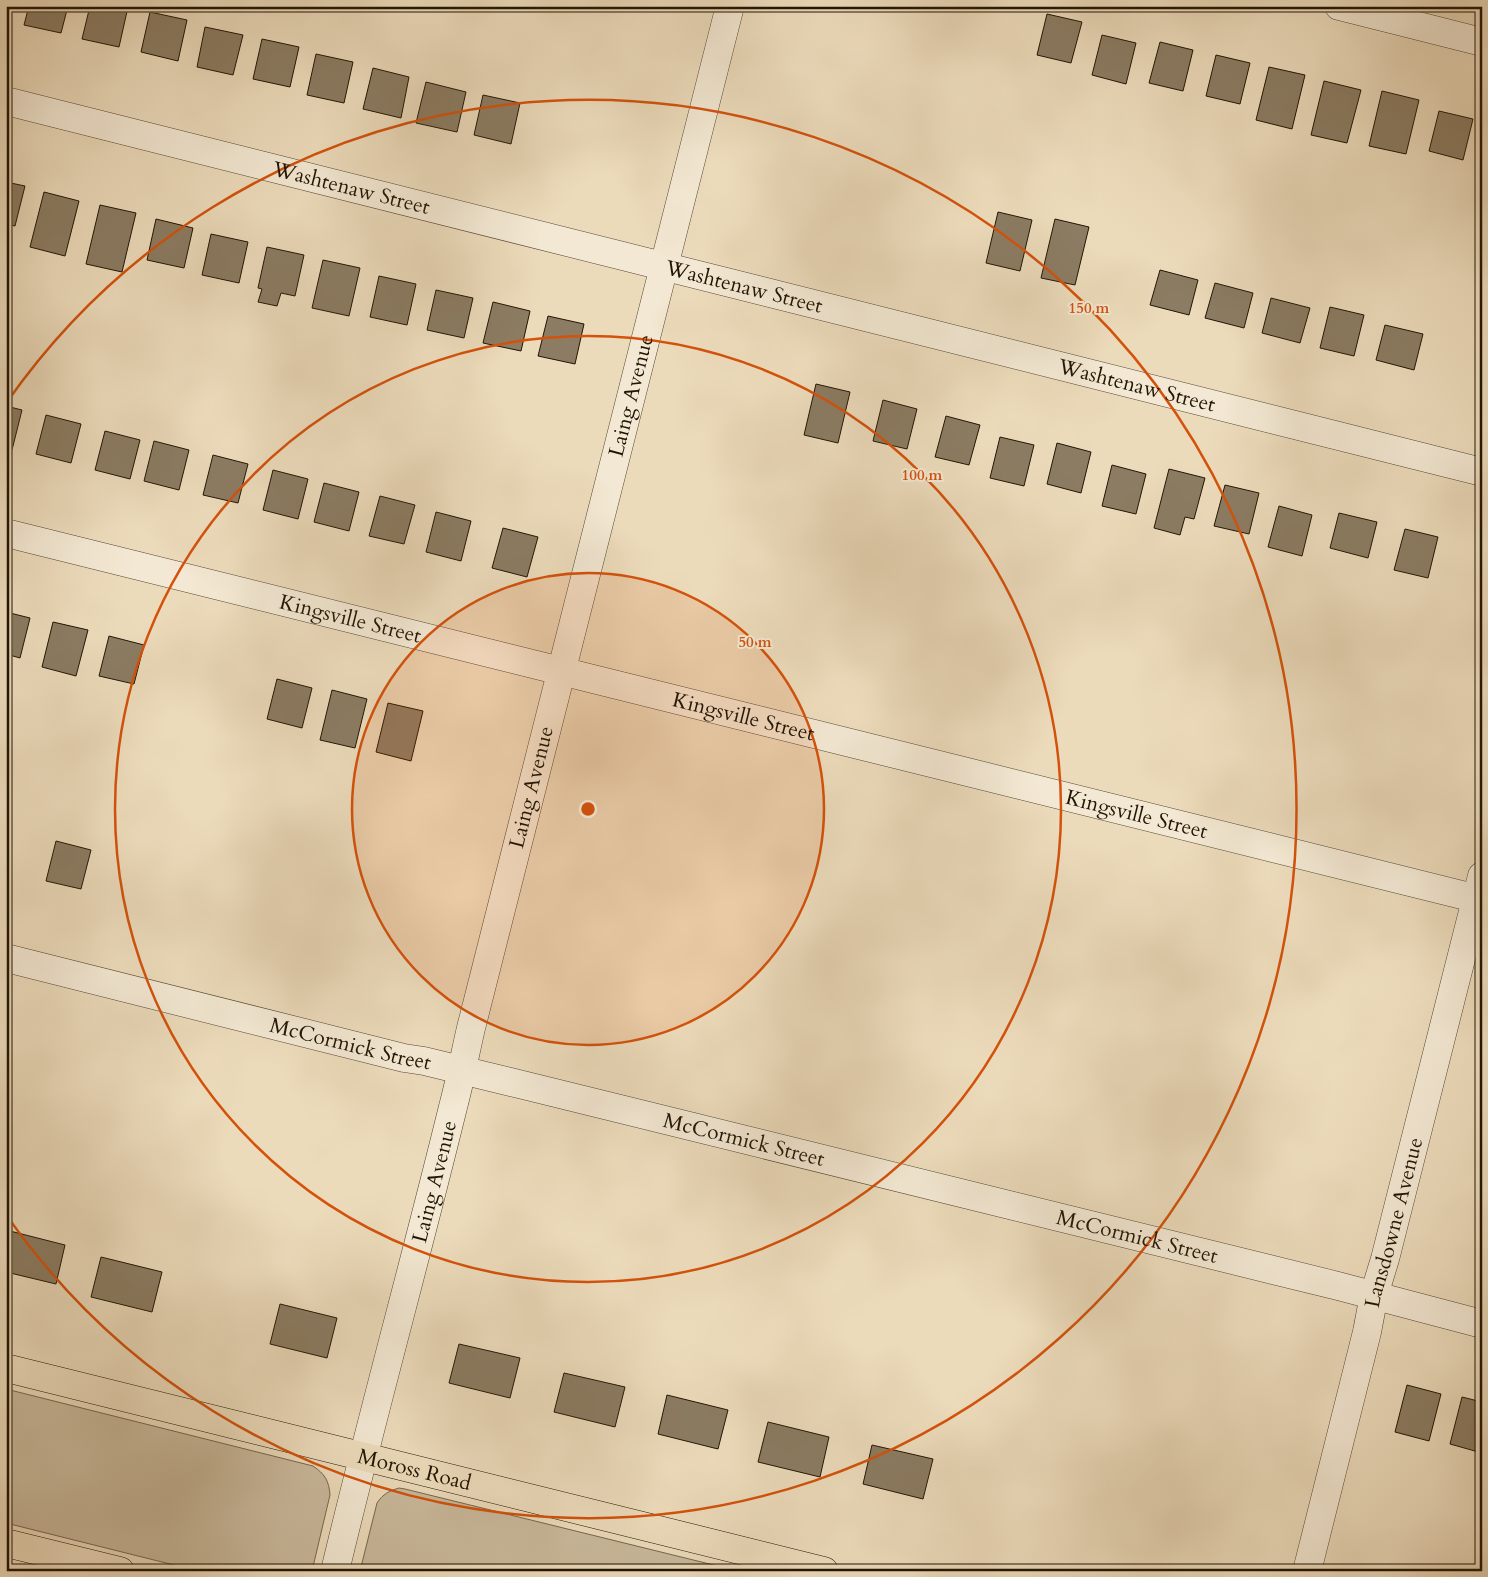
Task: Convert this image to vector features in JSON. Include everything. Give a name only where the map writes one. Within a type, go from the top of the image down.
[{"type":"main road","name":"Moross Road","points":[[6,1368],[824,1571]]},
{"type":"main road","points":[[6,1543],[120,1571]]},
{"type":"street","name":"Laing Avenue","points":[[335,1571],[730,6]]},
{"type":"street","points":[[1338,6],[1482,42]]},
{"type":"street","name":"Washtenaw Street","points":[[6,102],[1482,472]]},
{"type":"street","name":"Kingsville Street","points":[[6,533],[561,671],[1480,892]]},
{"type":"street","name":"Lansdowne Avenue","points":[[1307,1571],[1367,1332],[1374,1295],[1480,892]]},
{"type":"street","name":"McCormick Street","points":[[6,958],[404,1058],[424,1061],[1374,1295],[1482,1324]]},
{"type":"shaded area","points":[[6,1389],[313,1466],[326,1478],[330,1495],[312,1571],[198,1571],[6,1523]]},
{"type":"shaded area","points":[[399,1488],[738,1571],[360,1571],[377,1503],[386,1493]]},
{"type":"building","points":[[6,6],[11,6],[9,19],[6,19]]},
{"type":"building","points":[[29,6],[68,6],[61,33],[24,25]]},
{"type":"building","points":[[90,6],[128,7],[119,47],[82,39]]},
{"type":"building","points":[[150,12],[187,20],[178,61],[141,52]]},
{"type":"building","points":[[1047,14],[1082,22],[1071,63],[1037,55]]},
{"type":"building","points":[[205,27],[243,35],[233,75],[197,67]]},
{"type":"building","points":[[1102,35],[1136,43],[1126,84],[1092,75]]},
{"type":"building","points":[[262,39],[299,47],[290,87],[253,79]]},
{"type":"building","points":[[1160,42],[1193,50],[1183,91],[1149,83]]},
{"type":"building","points":[[316,54],[353,62],[344,103],[307,95]]},
{"type":"building","points":[[1216,55],[1250,63],[1240,104],[1206,96]]},
{"type":"building","points":[[1269,67],[1305,75],[1292,129],[1256,120]]},
{"type":"building","points":[[373,68],[409,77],[401,118],[363,109]]},
{"type":"building","points":[[1324,81],[1361,90],[1347,143],[1311,135]]},
{"type":"building","points":[[426,82],[466,92],[457,132],[416,123]]},
{"type":"building","points":[[1382,91],[1419,100],[1406,154],[1369,146]]},
{"type":"building","points":[[483,95],[520,103],[511,144],[474,135]]},
{"type":"building","points":[[1439,111],[1473,119],[1463,160],[1429,151]]},
{"type":"building","points":[[6,182],[25,186],[15,226],[6,224]]},
{"type":"building","points":[[44,192],[79,201],[65,256],[30,247]]},
{"type":"building","points":[[100,205],[136,213],[122,272],[86,264]]},
{"type":"building","points":[[998,212],[1032,220],[1020,271],[986,263]]},
{"type":"building","points":[[156,219],[193,228],[184,268],[147,260]]},
{"type":"building","points":[[1055,219],[1089,227],[1075,285],[1041,278]]},
{"type":"building","points":[[211,234],[248,242],[239,283],[202,275]]},
{"type":"building","points":[[267,247],[304,255],[295,296],[281,293],[277,306],[258,302],[262,289],[258,288]]},
{"type":"building","points":[[323,260],[360,268],[349,316],[312,308]]},
{"type":"building","points":[[1160,270],[1198,280],[1189,315],[1150,305]]},
{"type":"building","points":[[379,276],[416,284],[407,325],[370,317]]},
{"type":"building","points":[[1215,283],[1253,293],[1244,328],[1205,318]]},
{"type":"building","points":[[436,290],[473,298],[464,338],[427,330]]},
{"type":"building","points":[[1271,298],[1310,308],[1300,343],[1262,333]]},
{"type":"building","points":[[493,302],[530,311],[521,351],[483,343]]},
{"type":"building","points":[[1330,307],[1364,315],[1354,356],[1320,348]]},
{"type":"building","points":[[548,316],[584,324],[575,364],[538,356]]},
{"type":"building","points":[[1385,325],[1423,334],[1414,370],[1376,360]]},
{"type":"building","points":[[816,384],[850,392],[838,443],[804,435]]},
{"type":"building","points":[[883,400],[917,409],[907,449],[873,441]]},
{"type":"building","points":[[6,406],[22,410],[12,450],[6,448]]},
{"type":"building","points":[[46,415],[81,424],[71,463],[36,454]]},
{"type":"building","points":[[946,416],[980,425],[969,465],[935,457]]},
{"type":"building","points":[[105,431],[140,440],[130,479],[95,470]]},
{"type":"building","points":[[1000,437],[1034,445],[1024,486],[990,478]]},
{"type":"building","points":[[154,441],[189,450],[179,490],[144,481]]},
{"type":"building","points":[[1057,443],[1091,452],[1081,493],[1047,484]]},
{"type":"building","points":[[213,455],[248,464],[238,503],[203,495]]},
{"type":"building","points":[[1112,465],[1146,474],[1136,514],[1102,506]]},
{"type":"building","points":[[1169,469],[1205,478],[1194,519],[1185,517],[1180,535],[1154,528]]},
{"type":"building","points":[[273,470],[308,479],[298,519],[263,510]]},
{"type":"building","points":[[324,483],[359,492],[349,531],[314,522]]},
{"type":"building","points":[[1225,485],[1259,493],[1249,534],[1214,526]]},
{"type":"building","points":[[380,496],[415,505],[404,544],[369,536]]},
{"type":"building","points":[[1279,506],[1312,515],[1302,556],[1268,547]]},
{"type":"building","points":[[436,512],[471,521],[461,561],[426,552]]},
{"type":"building","points":[[1339,513],[1377,522],[1368,558],[1330,548]]},
{"type":"building","points":[[503,528],[538,537],[527,577],[492,568]]},
{"type":"building","points":[[1405,529],[1438,537],[1428,578],[1394,570]]},
{"type":"building","points":[[6,612],[30,618],[20,658],[6,654]]},
{"type":"building","points":[[53,622],[88,630],[76,676],[42,667]]},
{"type":"building","points":[[109,636],[144,645],[134,684],[99,676]]},
{"type":"building","points":[[277,679],[312,688],[302,728],[267,719]]},
{"type":"building","points":[[332,690],[367,699],[355,748],[320,740]]},
{"type":"building","points":[[388,703],[423,711],[411,761],[376,752]]},
{"type":"building","points":[[56,841],[91,850],[81,889],[46,881]]},
{"type":"building","points":[[6,1230],[65,1245],[56,1284],[6,1272]]},
{"type":"building","points":[[101,1257],[162,1272],[152,1312],[91,1297]]},
{"type":"building","points":[[280,1304],[337,1318],[327,1358],[270,1344]]},
{"type":"building","points":[[459,1344],[520,1358],[510,1398],[449,1383]]},
{"type":"building","points":[[564,1373],[625,1387],[615,1427],[554,1412]]},
{"type":"building","points":[[1407,1385],[1441,1394],[1429,1441],[1395,1432]]},
{"type":"building","points":[[667,1395],[728,1410],[718,1449],[658,1434]]},
{"type":"building","points":[[1462,1397],[1482,1402],[1482,1453],[1450,1444]]},
{"type":"building","points":[[768,1422],[829,1437],[820,1477],[758,1462]]},
{"type":"building","points":[[872,1445],[933,1459],[923,1499],[863,1484]]}]
